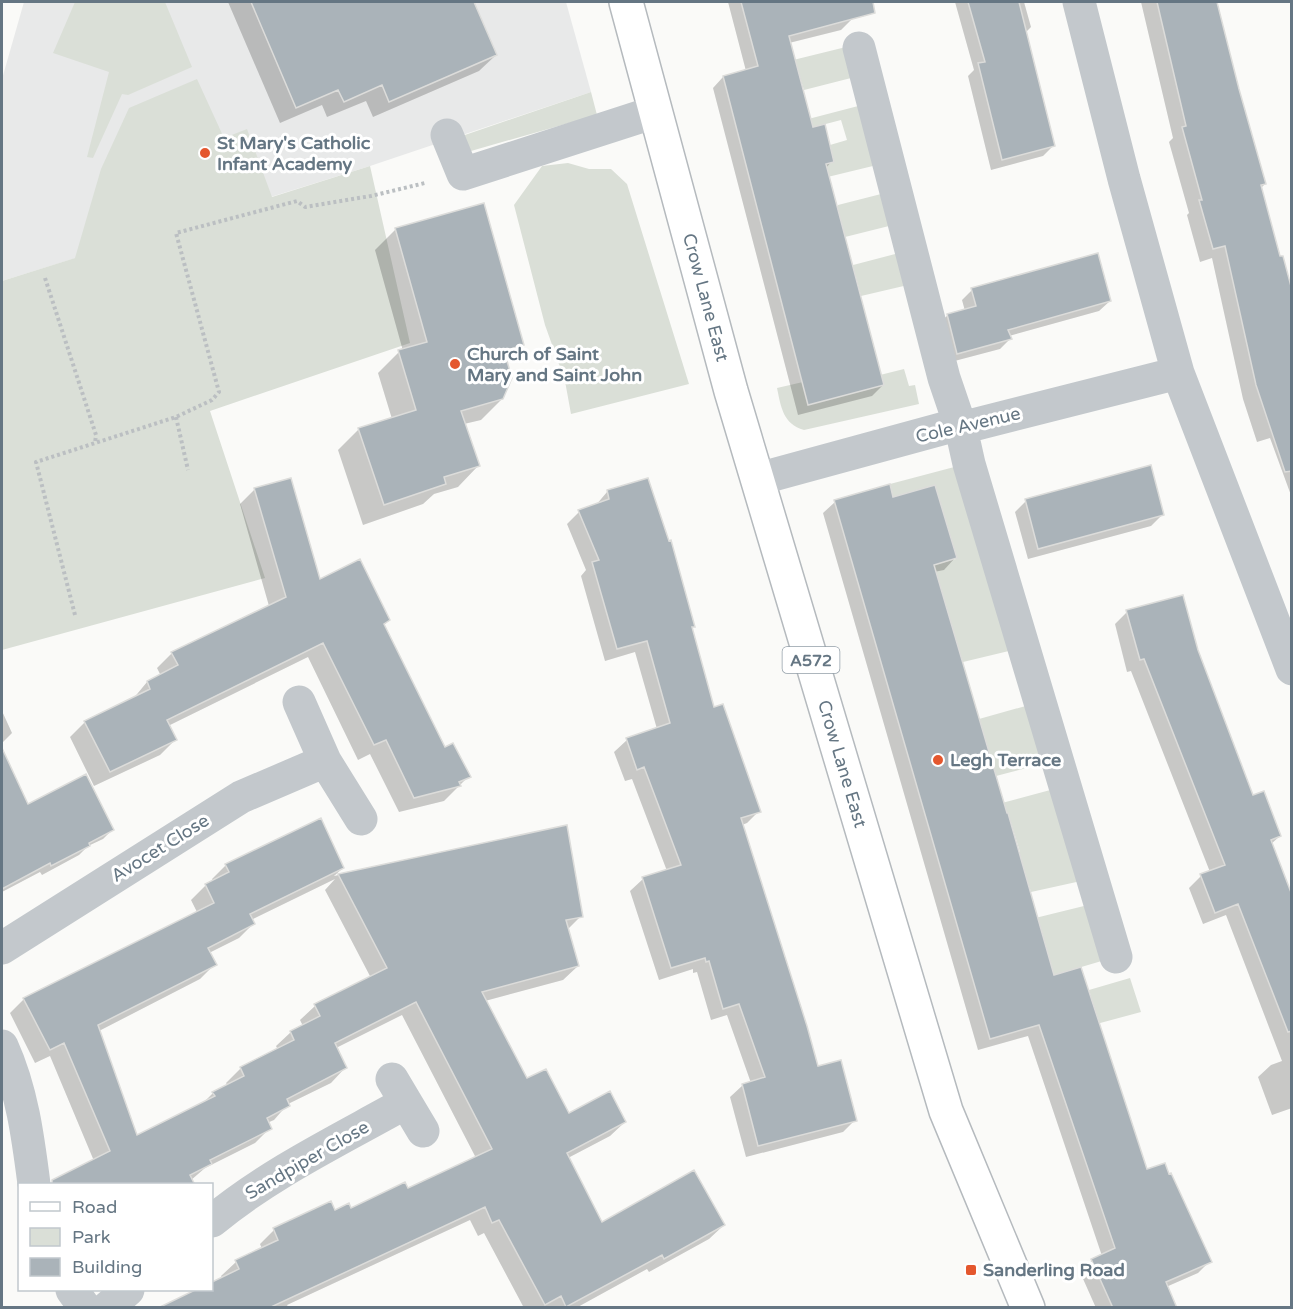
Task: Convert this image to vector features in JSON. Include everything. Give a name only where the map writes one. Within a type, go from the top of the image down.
[{"type":"main road","name":"Crow Lane East","points":[[626,2],[731,391],[946,1111],[1028,1308]]},
{"type":"street","points":[[1079,2],[1124,179],[1178,373],[1292,669]]},
{"type":"street","points":[[859,48],[944,378],[961,428],[969,464],[1116,957]]},
{"type":"street","points":[[447,135],[463,174],[656,112]]},
{"type":"street","name":"Cole Avenue","points":[[758,479],[945,428],[961,428],[1178,373]]},
{"type":"street","points":[[299,702],[325,761],[361,819]]},
{"type":"street","name":"Avocet Close","points":[[2,948],[241,797],[325,761]]},
{"type":"street","points":[[2,1046],[10,1098],[28,1133],[34,1183]]},
{"type":"street","name":"Sandpiper Close","points":[[213,1220],[231,1205],[310,1155],[399,1091],[423,1131]]},
{"type":"street","points":[[73,1291],[85,1308]]},
{"type":"street","points":[[107,1308],[127,1291]]},
{"type":"path","points":[[75,615],[36,462],[176,417],[212,400],[219,392],[176,233],[297,201],[305,207],[371,196],[463,174]]},
{"type":"path","points":[[45,278],[96,435],[95,443]]},
{"type":"path","points":[[176,417],[188,470]]},
{"type":"shaded area","name":"St Mary's Catholic Infant Academy","points":[[24,2],[566,2],[591,92],[370,166],[2,281],[2,79]]},
{"type":"green space","points":[[75,2],[165,2],[192,67],[128,95],[122,94],[93,158],[87,157],[109,72],[53,53]]},
{"type":"green space","points":[[846,47],[855,77],[804,90],[798,71],[779,75],[777,64]]},
{"type":"green space","points":[[197,79],[224,138],[247,129],[272,197],[370,166],[410,343],[210,411],[265,578],[2,650],[2,281],[75,258],[101,169],[129,108]]},
{"type":"green space","points":[[591,92],[597,115],[471,151],[459,137]]},
{"type":"green space","points":[[862,105],[877,165],[807,182],[830,145],[847,140],[841,120],[795,132],[793,123]]},
{"type":"green space","points":[[568,163],[589,169],[611,169],[627,184],[689,384],[571,414],[565,381],[545,325],[514,205],[542,166]]},
{"type":"green space","points":[[885,193],[893,225],[845,237],[840,217],[821,221],[819,212]]},
{"type":"green space","points":[[899,253],[908,285],[861,296],[856,277],[837,282],[834,270]]},
{"type":"green space","points":[[904,369],[909,386],[915,385],[919,404],[804,430],[791,424],[787,419],[777,388],[803,382],[809,404],[866,390],[864,379]]},
{"type":"green space","points":[[958,466],[1013,650],[963,662],[916,570],[956,559],[945,519],[902,531],[890,484]]},
{"type":"green space","points":[[1029,705],[1046,763],[996,776],[979,719]]},
{"type":"green space","points":[[1054,789],[1081,881],[1031,892],[1024,871],[997,859],[1020,852],[1008,813],[987,819],[983,808]]},
{"type":"green space","points":[[1088,905],[1105,960],[1034,981],[1033,974],[1052,968],[1041,930],[1015,923]]},
{"type":"green space","points":[[1130,978],[1141,1012],[1052,1036],[1044,1010],[1091,996],[1089,990]]},
{"type":"building","points":[[251,2],[474,2],[497,55],[389,102],[382,85],[344,102],[338,90],[296,108]]},
{"type":"building","points":[[741,2],[873,2],[875,13],[789,36],[813,127],[825,124],[834,162],[826,164],[884,385],[808,405],[723,76],[758,66]]},
{"type":"building","points":[[968,2],[1019,2],[1055,146],[1002,160],[978,63],[985,62]]},
{"type":"building","points":[[1157,2],[1217,2],[1266,184],[1261,185],[1280,256],[1283,256],[1292,290],[1292,471],[1285,472],[1256,385],[1225,246],[1213,249],[1182,127],[1186,126]]},
{"type":"building","name":"Church of Saint Mary and Saint John","points":[[484,203],[524,345],[504,351],[512,378],[503,399],[461,411],[480,466],[444,477],[446,484],[384,505],[358,428],[416,410],[398,350],[427,342],[395,228]]},
{"type":"building","points":[[1098,253],[1111,301],[1008,330],[1012,339],[957,354],[947,314],[976,306],[971,288]]},
{"type":"building","points":[[1151,465],[1164,515],[1038,549],[1025,499]]},
{"type":"building","points":[[291,478],[320,579],[360,559],[390,620],[384,624],[445,747],[453,743],[471,777],[459,782],[461,786],[414,798],[386,740],[374,745],[323,643],[167,720],[177,740],[110,772],[84,721],[150,689],[147,681],[178,665],[171,652],[286,597],[254,488]]},
{"type":"building","points":[[648,478],[669,541],[671,540],[714,707],[723,704],[761,812],[741,818],[818,1066],[841,1060],[857,1121],[758,1146],[742,1084],[765,1077],[739,1004],[723,1009],[709,961],[706,962],[705,958],[671,968],[642,877],[681,865],[644,767],[637,770],[626,738],[670,723],[647,641],[617,649],[592,562],[599,560],[578,510],[609,499],[607,490]]},
{"type":"building","name":"Legh Terrace","points":[[890,484],[893,497],[935,485],[957,558],[934,565],[1054,975],[1081,967],[1147,1169],[1165,1163],[1212,1262],[1166,1282],[1177,1308],[1113,1308],[1091,1259],[1115,1248],[1039,1025],[990,1039],[834,500]]},
{"type":"building","points":[[1183,595],[1198,650],[1253,795],[1264,791],[1281,836],[1271,840],[1292,895],[1292,1031],[1288,1032],[1238,904],[1215,913],[1200,874],[1225,865],[1144,659],[1140,660],[1126,610]]},
{"type":"building","points":[[2,748],[28,804],[86,774],[114,830],[89,843],[90,846],[51,866],[50,863],[2,889]]},
{"type":"building","points":[[321,818],[344,868],[250,914],[255,924],[208,948],[217,965],[98,1025],[137,1135],[215,1096],[212,1092],[244,1076],[240,1067],[294,1040],[290,1031],[320,1016],[314,1004],[387,968],[338,874],[567,825],[583,917],[566,920],[579,966],[482,992],[527,1078],[546,1069],[569,1113],[610,1091],[626,1122],[567,1153],[602,1222],[694,1170],[725,1225],[664,1259],[662,1255],[566,1307],[561,1296],[545,1305],[499,1220],[492,1223],[485,1207],[269,1308],[158,1308],[193,1291],[213,1291],[213,1282],[239,1269],[235,1260],[278,1240],[273,1228],[331,1201],[335,1210],[349,1203],[351,1208],[405,1182],[408,1188],[492,1149],[416,1002],[335,1043],[347,1068],[287,1099],[290,1106],[267,1118],[272,1129],[210,1160],[212,1164],[190,1175],[194,1183],[52,1183],[52,1180],[110,1151],[64,1043],[50,1050],[23,998],[214,903],[205,884],[229,872],[225,864]]},
{"type":"place","name":"St Mary's Catholic Infant Academy","points":[[205,153]]},
{"type":"place","name":"Church of Saint Mary and Saint John","points":[[455,364]]},
{"type":"place","name":"Legh Terrace","points":[[938,760]]},
{"type":"place","name":"Sanderling Road","points":[[971,1270]]}]
